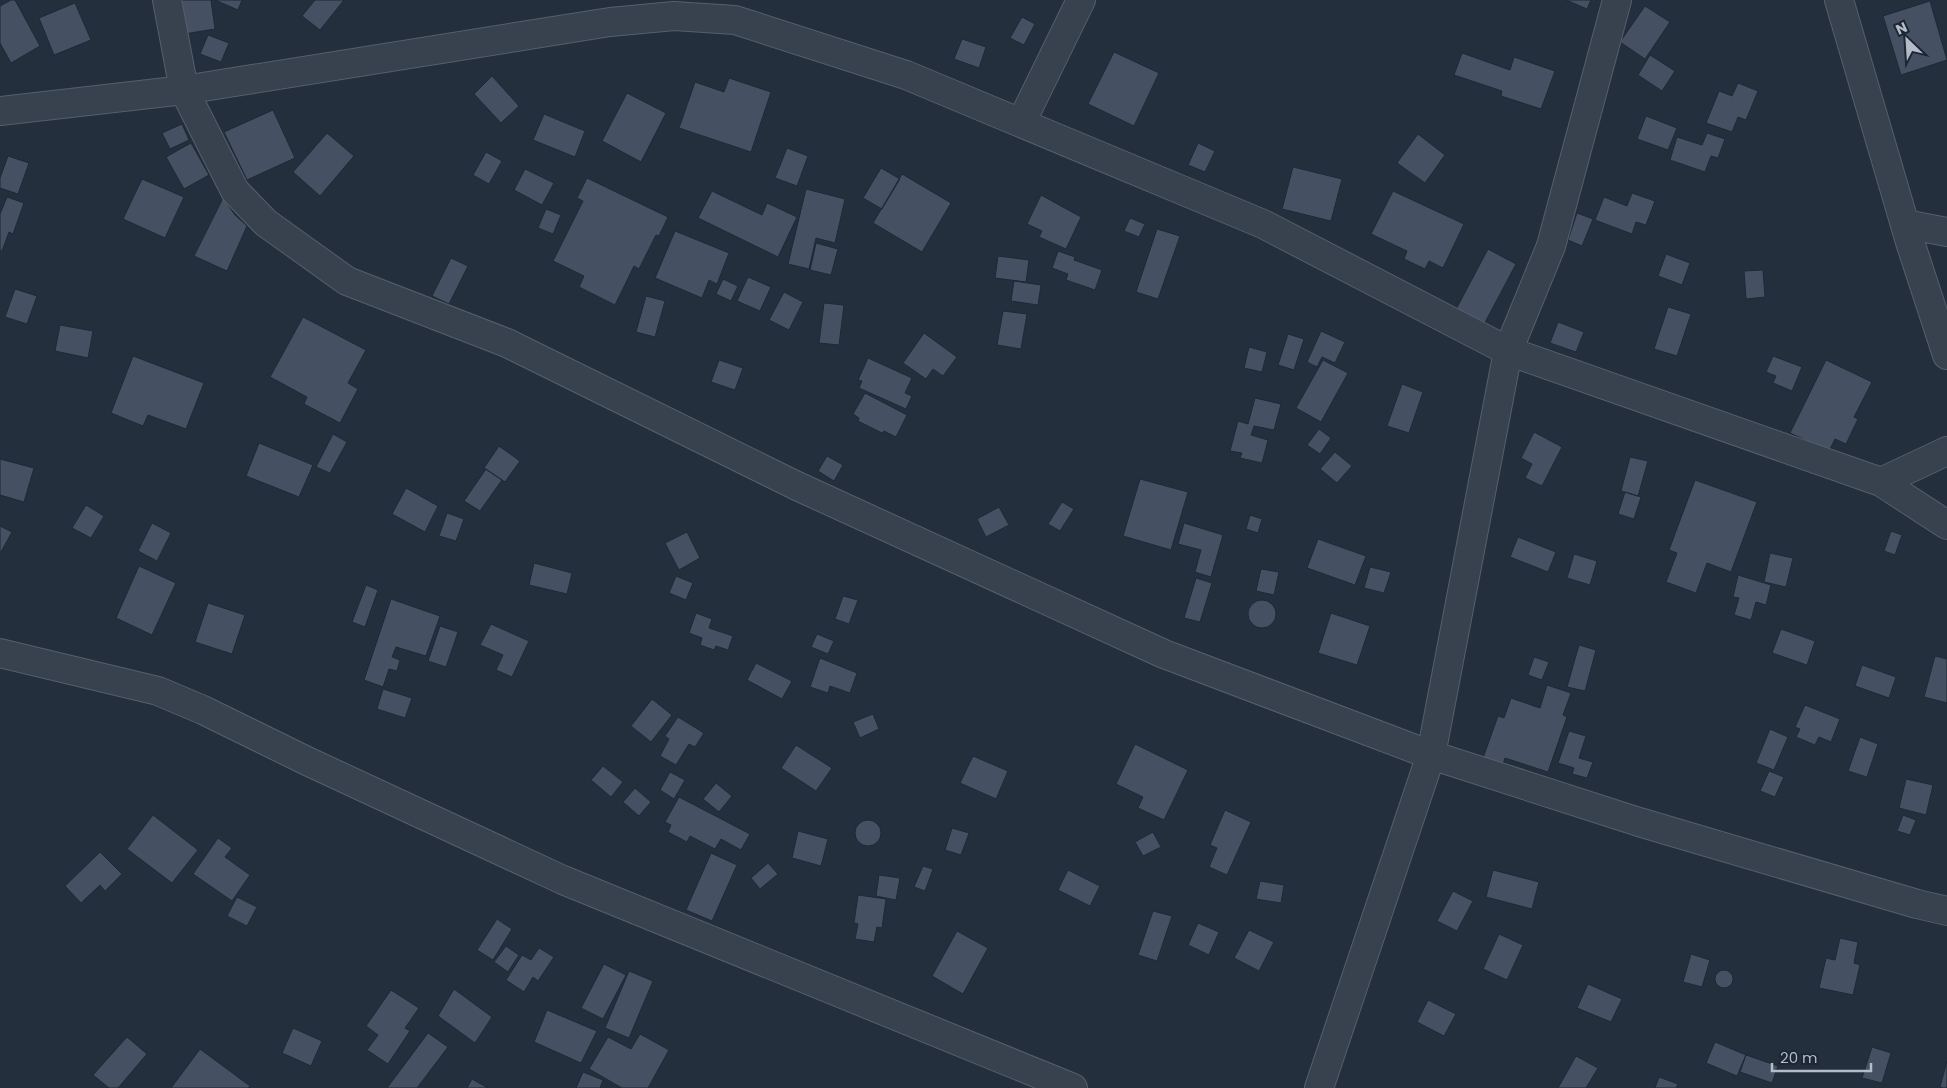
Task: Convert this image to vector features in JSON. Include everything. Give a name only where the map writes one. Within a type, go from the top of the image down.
[{"type":"street","points":[[167,0],[184,90],[235,191],[266,223],[347,281],[507,344],[797,486],[1164,654],[1431,755],[1639,822],[1917,904],[1947,911]]},
{"type":"street","points":[[1021,123],[1081,0]]},
{"type":"street","points":[[1320,1088],[1431,755],[1508,350],[1551,246],[1617,0]]},
{"type":"street","points":[[1839,0],[1905,224],[1947,355]]},
{"type":"street","points":[[0,111],[184,90],[610,22],[674,16],[735,20],[906,75],[1263,224],[1508,350],[1880,482],[1947,525]]},
{"type":"street","points":[[1905,224],[1947,232]]},
{"type":"street","points":[[1880,482],[1947,451]]},
{"type":"street","points":[[0,653],[158,691],[194,706],[306,761],[563,880],[1073,1088]]},
{"type":"building","points":[[15,0],[40,46],[11,63],[0,43],[0,6]]},
{"type":"building","points":[[179,0],[211,0],[215,29],[184,34]]},
{"type":"building","points":[[215,0],[242,0],[238,10]]},
{"type":"building","points":[[315,0],[344,0],[320,30],[302,16]]},
{"type":"building","points":[[1566,0],[1591,0],[1587,9]]},
{"type":"building","points":[[1930,1],[1947,60],[1901,75],[1883,16]]},
{"type":"building","points":[[75,3],[91,40],[54,55],[39,18]]},
{"type":"building","points":[[1645,6],[1670,22],[1645,59],[1620,42]]},
{"type":"building","points":[[1022,17],[1035,24],[1024,45],[1010,38]]},
{"type":"building","points":[[208,35],[229,43],[221,62],[200,54]]},
{"type":"building","points":[[962,39],[986,47],[979,68],[954,59]]},
{"type":"building","points":[[1114,52],[1159,73],[1134,126],[1088,104]]},
{"type":"building","points":[[1462,53],[1510,70],[1514,57],[1555,71],[1541,109],[1501,96],[1502,91],[1454,75]]},
{"type":"building","points":[[1650,55],[1675,71],[1662,91],[1638,75]]},
{"type":"building","points":[[492,76],[519,106],[501,123],[474,94]]},
{"type":"building","points":[[729,78],[771,92],[751,152],[679,128],[695,82],[724,92]]},
{"type":"building","points":[[1738,83],[1758,91],[1746,120],[1738,117],[1732,132],[1706,123],[1719,91],[1732,96]]},
{"type":"building","points":[[627,93],[666,113],[641,162],[602,141]]},
{"type":"building","points":[[273,110],[295,158],[247,180],[224,132]]},
{"type":"building","points":[[544,114],[585,131],[575,157],[533,140]]},
{"type":"building","points":[[1646,116],[1677,128],[1668,150],[1637,139]]},
{"type":"building","points":[[182,124],[189,140],[170,149],[162,133]]},
{"type":"building","points":[[327,133],[354,156],[320,196],[293,172]]},
{"type":"building","points":[[1707,133],[1725,139],[1718,158],[1711,156],[1705,172],[1670,160],[1677,137],[1702,145]]},
{"type":"building","points":[[1418,134],[1445,155],[1425,183],[1397,163]]},
{"type":"building","points":[[191,143],[209,175],[184,189],[166,157]]},
{"type":"building","points":[[1198,143],[1215,151],[1205,172],[1188,165]]},
{"type":"building","points":[[787,148],[808,156],[797,186],[775,178]]},
{"type":"building","points":[[486,152],[502,161],[489,184],[473,175]]},
{"type":"building","points":[[8,156],[29,163],[18,194],[0,188],[0,178]]},
{"type":"building","points":[[1293,167],[1342,179],[1331,221],[1282,209]]},
{"type":"building","points":[[881,168],[900,179],[882,209],[863,198]]},
{"type":"building","points":[[525,169],[554,183],[542,205],[514,190]]},
{"type":"building","points":[[902,174],[951,203],[922,252],[873,223]]},
{"type":"building","points":[[587,178],[668,217],[659,236],[656,235],[639,269],[634,266],[615,305],[579,287],[584,276],[553,261],[583,201],[577,198]]},
{"type":"building","points":[[142,179],[184,197],[165,238],[123,219]]},
{"type":"building","points":[[806,189],[845,199],[835,243],[816,238],[809,269],[788,264]]},
{"type":"building","points":[[712,191],[762,215],[767,203],[797,217],[778,257],[698,218]]},
{"type":"building","points":[[1393,191],[1464,224],[1443,268],[1429,261],[1425,269],[1404,259],[1407,251],[1371,234]]},
{"type":"building","points":[[1632,193],[1655,201],[1646,225],[1636,222],[1632,234],[1595,220],[1604,197],[1627,206]]},
{"type":"building","points":[[1041,195],[1081,217],[1066,249],[1039,237],[1042,231],[1027,224]]},
{"type":"building","points":[[7,197],[24,203],[13,234],[9,232],[2,251],[0,250],[0,214]]},
{"type":"building","points":[[223,198],[235,215],[247,226],[227,271],[194,256]]},
{"type":"building","points":[[546,209],[561,215],[553,234],[538,228]]},
{"type":"building","points":[[1577,213],[1593,219],[1582,246],[1568,240]]},
{"type":"building","points":[[1130,218],[1145,224],[1139,237],[1124,231]]},
{"type":"building","points":[[1157,229],[1180,236],[1158,299],[1136,292]]},
{"type":"building","points":[[675,231],[729,253],[717,284],[709,280],[702,298],[655,278]]},
{"type":"building","points":[[816,243],[838,249],[831,275],[810,270]]},
{"type":"building","points":[[1488,249],[1516,264],[1481,330],[1453,315]]},
{"type":"building","points":[[1058,251],[1075,257],[1074,260],[1102,270],[1095,290],[1066,280],[1068,274],[1052,268]]},
{"type":"building","points":[[1666,254],[1690,263],[1682,285],[1658,276]]},
{"type":"building","points":[[998,256],[1029,260],[1026,282],[995,278]]},
{"type":"building","points":[[451,258],[468,266],[449,304],[432,296]]},
{"type":"building","points":[[1763,270],[1765,297],[1746,299],[1744,271]]},
{"type":"building","points":[[748,277],[771,287],[760,311],[737,301]]},
{"type":"building","points":[[723,279],[738,286],[731,301],[716,294]]},
{"type":"building","points":[[1014,281],[1041,285],[1038,305],[1011,301]]},
{"type":"building","points":[[15,289],[37,296],[27,324],[5,317]]},
{"type":"building","points":[[784,292],[803,302],[789,330],[769,320]]},
{"type":"building","points":[[646,296],[665,301],[655,337],[636,332]]},
{"type":"building","points":[[824,303],[844,305],[839,345],[819,343]]},
{"type":"building","points":[[1668,307],[1691,314],[1677,356],[1654,349]]},
{"type":"building","points":[[1003,311],[1027,314],[1021,349],[997,345]]},
{"type":"building","points":[[303,317],[366,350],[348,383],[358,389],[340,423],[304,404],[307,397],[270,377]]},
{"type":"building","points":[[1558,322],[1584,332],[1576,352],[1550,343]]},
{"type":"building","points":[[60,325],[93,331],[88,358],[55,351]]},
{"type":"building","points":[[1321,331],[1345,342],[1335,363],[1322,357],[1317,367],[1307,362]]},
{"type":"building","points":[[924,333],[957,357],[943,376],[933,369],[926,379],[903,363]]},
{"type":"building","points":[[1288,334],[1304,339],[1294,370],[1278,365]]},
{"type":"building","points":[[1249,347],[1267,352],[1262,372],[1244,368]]},
{"type":"building","points":[[133,356],[204,383],[186,429],[148,415],[143,426],[111,413]]},
{"type":"building","points":[[1773,356],[1802,367],[1792,391],[1773,383],[1776,376],[1766,372]]},
{"type":"building","points":[[868,358],[912,378],[905,393],[912,396],[906,409],[859,388],[862,381],[858,380]]},
{"type":"building","points":[[719,360],[743,368],[735,390],[711,382]]},
{"type":"building","points":[[1323,360],[1348,373],[1321,422],[1296,408]]},
{"type":"building","points":[[1826,360],[1872,382],[1854,417],[1858,419],[1846,444],[1835,439],[1829,451],[1790,433]]},
{"type":"building","points":[[1402,384],[1423,392],[1409,433],[1387,426]]},
{"type":"building","points":[[865,393],[907,415],[896,437],[884,431],[882,433],[858,421],[859,418],[853,414]]},
{"type":"building","points":[[1255,398],[1281,404],[1274,430],[1254,426],[1251,435],[1268,440],[1262,463],[1240,458],[1242,453],[1230,451],[1238,421],[1248,424]]},
{"type":"building","points":[[1319,429],[1331,438],[1320,454],[1307,445]]},
{"type":"building","points":[[1534,432],[1562,447],[1542,486],[1525,478],[1532,464],[1521,458]]},
{"type":"building","points":[[333,434],[347,442],[330,473],[316,467]]},
{"type":"building","points":[[259,443],[313,465],[299,497],[246,476]]},
{"type":"building","points":[[499,446],[520,461],[505,482],[484,468]]},
{"type":"building","points":[[1335,452],[1352,466],[1337,483],[1320,469]]},
{"type":"building","points":[[827,456],[843,465],[834,481],[818,471]]},
{"type":"building","points":[[1630,457],[1648,461],[1638,496],[1621,491]]},
{"type":"building","points":[[0,459],[34,468],[24,502],[0,495]]},
{"type":"building","points":[[486,469],[502,480],[480,511],[464,501]]},
{"type":"building","points":[[1140,479],[1188,492],[1171,550],[1123,536]]},
{"type":"building","points":[[1695,480],[1757,502],[1731,572],[1707,563],[1696,593],[1666,582],[1677,553],[1669,550]]},
{"type":"building","points":[[406,488],[438,506],[425,532],[392,514]]},
{"type":"building","points":[[1625,492],[1641,497],[1634,519],[1618,514]]},
{"type":"building","points":[[1062,502],[1074,509],[1060,531],[1048,524]]},
{"type":"building","points":[[86,505],[104,516],[91,538],[72,528]]},
{"type":"building","points":[[999,507],[1009,525],[986,537],[977,519]]},
{"type":"building","points":[[447,513],[464,519],[456,541],[439,536]]},
{"type":"building","points":[[1250,515],[1262,519],[1258,533],[1246,529]]},
{"type":"building","points":[[152,523],[171,533],[157,561],[138,551]]},
{"type":"building","points":[[1184,523],[1223,535],[1211,577],[1195,572],[1201,550],[1178,544]]},
{"type":"building","points":[[0,526],[12,532],[1,552],[0,552]]},
{"type":"building","points":[[1891,531],[1902,535],[1895,555],[1884,551]]},
{"type":"building","points":[[687,532],[700,558],[679,570],[665,543]]},
{"type":"building","points":[[1518,537],[1556,552],[1548,572],[1510,557]]},
{"type":"building","points":[[1318,539],[1366,556],[1355,585],[1307,568]]},
{"type":"building","points":[[1770,553],[1793,558],[1786,587],[1764,582]]},
{"type":"building","points":[[1574,554],[1597,561],[1590,585],[1567,578]]},
{"type":"building","points":[[534,563],[572,573],[567,594],[529,585]]},
{"type":"building","points":[[139,566],[176,583],[152,635],[116,618]]},
{"type":"building","points":[[1370,567],[1391,572],[1384,593],[1364,588]]},
{"type":"building","points":[[1261,569],[1279,572],[1274,595],[1256,591]]},
{"type":"building","points":[[1738,575],[1771,585],[1766,605],[1756,602],[1751,620],[1734,615],[1739,598],[1733,597]]},
{"type":"building","points":[[676,576],[693,583],[686,600],[669,593]]},
{"type":"building","points":[[1196,578],[1212,583],[1200,622],[1184,618]]},
{"type":"building","points":[[366,585],[378,590],[365,627],[352,622]]},
{"type":"building","points":[[843,596],[858,600],[849,624],[835,619]]},
{"type":"building","points":[[391,599],[440,616],[426,656],[396,647],[392,657],[400,660],[397,671],[389,669],[383,687],[364,680]]},
{"type":"building","points":[[1262,600],[1272,604],[1276,614],[1272,624],[1262,628],[1252,624],[1248,614],[1252,604]]},
{"type":"building","points":[[208,603],[245,615],[232,654],[195,642]]},
{"type":"building","points":[[696,613],[712,619],[709,628],[733,636],[728,650],[716,646],[714,650],[700,645],[702,638],[689,633]]},
{"type":"building","points":[[1331,613],[1370,626],[1357,665],[1318,653]]},
{"type":"building","points":[[491,624],[529,641],[512,677],[496,670],[503,655],[480,645]]},
{"type":"building","points":[[440,626],[458,632],[446,667],[428,661]]},
{"type":"building","points":[[1781,629],[1815,641],[1807,665],[1772,653]]},
{"type":"building","points":[[817,634],[834,641],[828,654],[811,647]]},
{"type":"building","points":[[1579,645],[1596,650],[1585,691],[1567,687]]},
{"type":"building","points":[[1935,656],[1947,659],[1947,703],[1924,697]]},
{"type":"building","points":[[1534,657],[1549,662],[1542,680],[1528,675]]},
{"type":"building","points":[[820,658],[857,673],[850,693],[830,686],[828,693],[810,687]]},
{"type":"building","points":[[756,663],[792,681],[782,699],[747,680]]},
{"type":"building","points":[[1862,665],[1896,677],[1889,698],[1855,686]]},
{"type":"building","points":[[1547,685],[1571,693],[1563,715],[1567,717],[1548,772],[1505,758],[1503,765],[1483,758],[1498,716],[1504,718],[1511,698],[1540,708]]},
{"type":"building","points":[[383,689],[412,698],[405,718],[377,709]]},
{"type":"building","points":[[652,699],[672,715],[651,742],[631,726]]},
{"type":"building","points":[[1805,705],[1840,719],[1831,742],[1819,737],[1815,745],[1796,737],[1800,729],[1795,727]]},
{"type":"building","points":[[873,714],[879,729],[860,738],[853,722]]},
{"type":"building","points":[[678,717],[704,733],[695,747],[689,744],[676,765],[660,756],[669,739],[665,736]]},
{"type":"building","points":[[1770,729],[1788,737],[1774,770],[1756,763]]},
{"type":"building","points":[[1569,731],[1586,736],[1579,758],[1593,762],[1587,778],[1572,774],[1574,768],[1558,763]]},
{"type":"building","points":[[1860,737],[1878,744],[1867,777],[1848,771]]},
{"type":"building","points":[[1135,744],[1188,770],[1164,820],[1138,808],[1143,797],[1116,784]]},
{"type":"building","points":[[796,745],[832,768],[816,791],[781,768]]},
{"type":"building","points":[[973,756],[1008,771],[996,799],[960,783]]},
{"type":"building","points":[[603,766],[623,782],[611,797],[591,780]]},
{"type":"building","points":[[1769,771],[1784,777],[1775,797],[1760,791]]},
{"type":"building","points":[[670,772],[685,780],[674,799],[660,790]]},
{"type":"building","points":[[1906,779],[1933,785],[1926,815],[1899,808]]},
{"type":"building","points":[[716,783],[732,796],[719,812],[703,799]]},
{"type":"building","points":[[635,788],[651,802],[639,816],[623,802]]},
{"type":"building","points":[[679,797],[750,834],[741,850],[721,839],[715,849],[690,836],[687,842],[668,832],[671,825],[665,822]]},
{"type":"building","points":[[1225,810],[1251,822],[1227,875],[1209,867],[1217,848],[1210,845]]},
{"type":"building","points":[[153,815],[198,850],[172,883],[127,849]]},
{"type":"building","points":[[1903,815],[1916,820],[1910,835],[1897,831]]},
{"type":"building","points":[[868,820],[877,824],[881,833],[877,842],[868,846],[859,842],[855,833],[859,824]]},
{"type":"building","points":[[952,828],[969,833],[961,855],[945,850]]},
{"type":"building","points":[[798,831],[828,839],[821,866],[792,858]]},
{"type":"building","points":[[1153,832],[1161,847],[1143,856],[1135,842]]},
{"type":"building","points":[[218,838],[232,848],[225,857],[250,875],[232,901],[193,874]]},
{"type":"building","points":[[100,852],[122,874],[105,891],[100,885],[81,903],[65,886]]},
{"type":"building","points":[[711,853],[737,865],[712,921],[686,910]]},
{"type":"building","points":[[768,863],[778,874],[760,889],[751,878]]},
{"type":"building","points":[[923,866],[933,869],[925,891],[914,887]]},
{"type":"building","points":[[1068,870],[1100,886],[1090,906],[1058,890]]},
{"type":"building","points":[[1493,870],[1539,882],[1532,909],[1486,897]]},
{"type":"building","points":[[879,875],[900,878],[896,900],[876,896]]},
{"type":"building","points":[[1260,881],[1284,885],[1281,903],[1256,899]]},
{"type":"building","points":[[1453,891],[1473,901],[1457,931],[1437,921]]},
{"type":"building","points":[[858,895],[886,899],[882,928],[877,927],[874,942],[855,939],[858,924],[854,923]]},
{"type":"building","points":[[237,897],[257,907],[247,926],[227,916]]},
{"type":"building","points":[[1153,911],[1172,916],[1157,961],[1138,955]]},
{"type":"building","points":[[497,919],[512,929],[493,960],[477,950]]},
{"type":"building","points":[[1198,923],[1219,932],[1209,955],[1188,945]]},
{"type":"building","points":[[1249,930],[1274,942],[1259,971],[1234,958]]},
{"type":"building","points":[[957,931],[988,948],[963,994],[932,976]]},
{"type":"building","points":[[1499,934],[1523,945],[1507,980],[1483,969]]},
{"type":"building","points":[[1840,938],[1858,942],[1854,963],[1860,965],[1853,995],[1819,988],[1826,958],[1835,960]]},
{"type":"building","points":[[506,946],[519,955],[508,972],[494,962]]},
{"type":"building","points":[[539,948],[554,957],[538,981],[533,977],[524,992],[506,980],[522,955],[531,960]]},
{"type":"building","points":[[1691,954],[1710,960],[1702,987],[1683,982]]},
{"type":"building","points":[[604,964],[626,975],[603,1019],[581,1008]]},
{"type":"building","points":[[1724,970],[1730,973],[1733,979],[1730,985],[1724,988],[1718,985],[1715,979],[1718,973]]},
{"type":"building","points":[[629,971],[653,981],[629,1038],[605,1028]]},
{"type":"building","points":[[1588,984],[1622,999],[1611,1022],[1577,1008]]},
{"type":"building","points":[[454,989],[492,1017],[475,1043],[438,1016]]},
{"type":"building","points":[[391,990],[419,1008],[405,1028],[410,1031],[388,1064],[367,1050],[378,1035],[366,1026]]},
{"type":"building","points":[[1428,1000],[1456,1014],[1444,1036],[1417,1022]]},
{"type":"building","points":[[547,1010],[597,1031],[581,1063],[534,1042]]},
{"type":"building","points":[[293,1028],[322,1041],[311,1066],[282,1053]]},
{"type":"building","points":[[428,1033],[448,1047],[417,1088],[387,1088]]},
{"type":"building","points":[[640,1034],[669,1050],[648,1088],[622,1088],[589,1069],[608,1037],[631,1049]]},
{"type":"building","points":[[127,1037],[147,1054],[118,1088],[109,1088],[93,1075]]},
{"type":"building","points":[[1715,1042],[1746,1055],[1737,1076],[1706,1063]]},
{"type":"building","points":[[1872,1047],[1891,1053],[1882,1083],[1862,1078]]},
{"type":"building","points":[[200,1049],[250,1086],[248,1088],[171,1088]]},
{"type":"building","points":[[1746,1055],[1778,1066],[1772,1083],[1740,1072]]},
{"type":"building","points":[[1576,1056],[1598,1068],[1586,1088],[1558,1088]]},
{"type":"building","points":[[1947,1061],[1947,1088],[1943,1088],[1940,1087]]},
{"type":"building","points":[[583,1072],[603,1080],[600,1088],[576,1088]]},
{"type":"building","points":[[1659,1077],[1678,1084],[1676,1088],[1655,1088]]},
{"type":"building","points":[[472,1079],[488,1088],[467,1088]]}]
